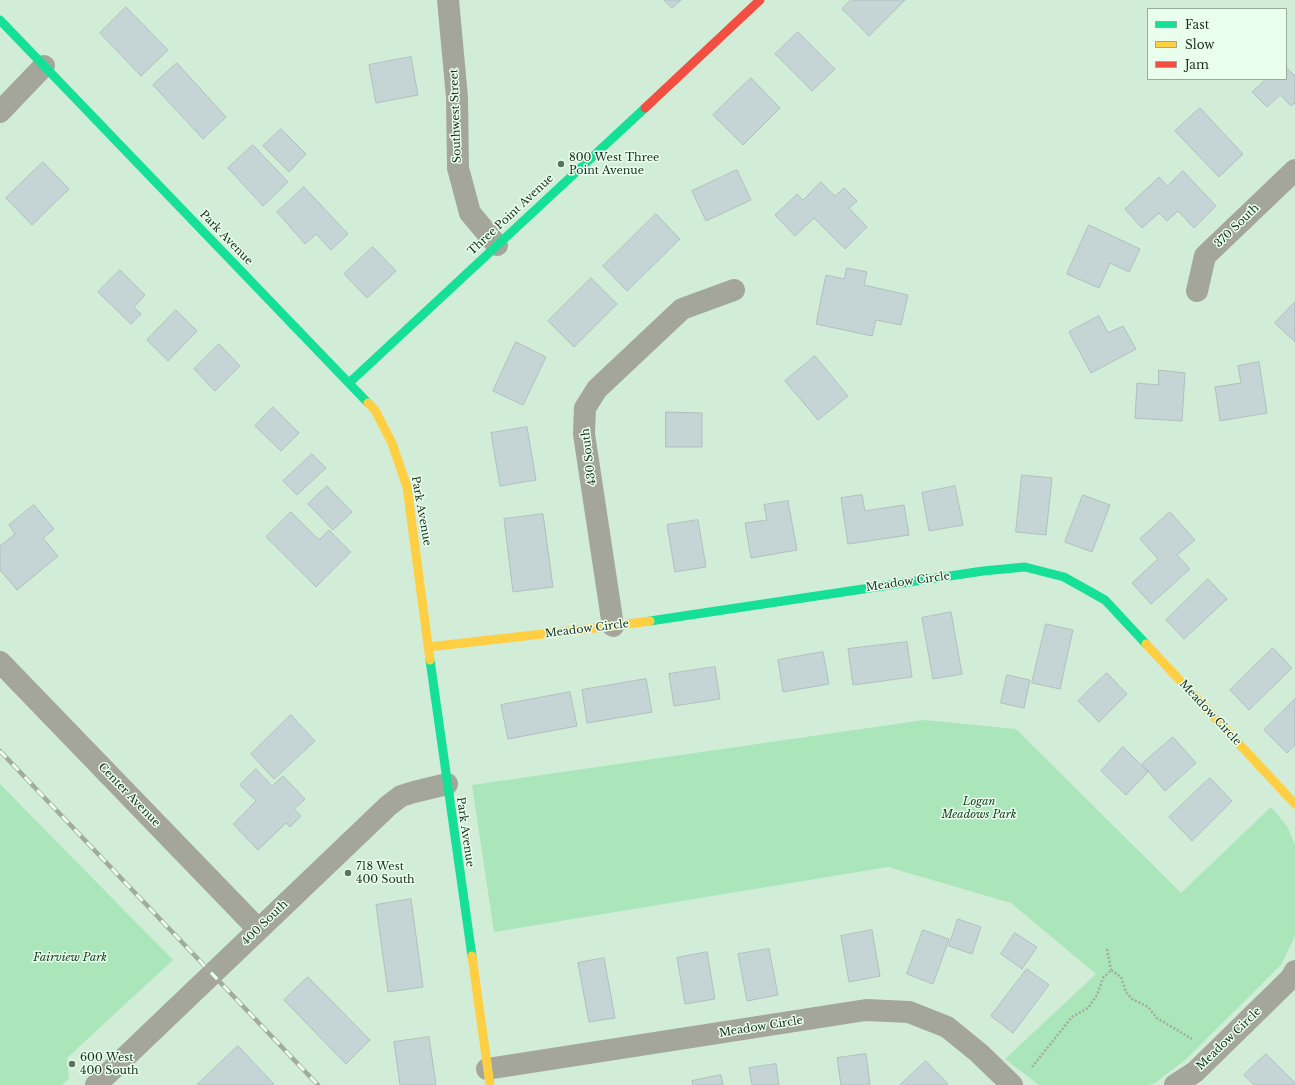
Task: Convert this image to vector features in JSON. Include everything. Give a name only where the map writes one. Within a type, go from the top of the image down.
[{"type":"street","name":"Southwest Street","points":[[448,0],[457,97],[458,168],[470,213],[497,245]]},
{"type":"street","name":"Three Point Avenue","points":[[349,383],[760,0]]},
{"type":"street","name":"Park Avenue","points":[[0,20],[375,410],[392,442],[407,487],[446,784],[489,1077]]},
{"type":"street","points":[[0,112],[44,66]]},
{"type":"street","name":"370 South","points":[[1197,291],[1205,256],[1295,170]]},
{"type":"street","name":"430 South","points":[[613,626],[584,434],[585,408],[597,388],[682,309],[734,290]]},
{"type":"street","name":"Meadow Circle","points":[[428,647],[613,626],[983,571],[1025,567],[1064,577],[1105,600],[1295,804]]},
{"type":"street","name":"Center Avenue","points":[[0,662],[258,929]]},
{"type":"street","name":"400 South","points":[[96,1085],[388,806],[401,796],[446,784]]},
{"type":"street","name":"Meadow Circle","points":[[1175,1085],[1195,1072],[1291,978],[1295,971]]},
{"type":"street","name":"Meadow Circle","points":[[489,1077],[866,1010],[909,1012],[947,1026],[979,1053],[1012,1085]]},
{"type":"path","points":[[1107,949],[1112,970],[1121,977],[1126,992],[1132,999],[1148,1007],[1157,1018],[1192,1039]]},
{"type":"path","points":[[1032,1067],[1072,1017],[1088,1008],[1097,995],[1103,978],[1112,970]]},
{"type":"green space","name":"Logan Meadows Park","points":[[924,720],[1016,729],[1181,893],[1271,807],[1287,826],[1295,845],[1295,936],[1281,965],[1185,1060],[1155,1083],[1149,1085],[1039,1085],[1005,1059],[1096,974],[1011,903],[888,867],[494,932],[472,785]]},
{"type":"green space","name":"Fairview Park","points":[[0,784],[173,960],[67,1058],[69,1078],[62,1085],[0,1085]]},
{"type":"building","points":[[664,0],[681,0],[672,8]]},
{"type":"building","points":[[851,0],[905,0],[869,36],[842,9]]},
{"type":"building","points":[[126,7],[168,50],[141,76],[100,33]]},
{"type":"building","points":[[798,32],[835,69],[812,91],[775,54]]},
{"type":"building","points":[[411,57],[418,95],[376,103],[369,65]]},
{"type":"building","points":[[177,63],[226,117],[203,139],[153,85]]},
{"type":"building","points":[[1287,68],[1295,76],[1295,103],[1291,106],[1280,95],[1267,107],[1252,92],[1265,80],[1287,80]]},
{"type":"building","points":[[751,78],[780,108],[743,145],[713,115]]},
{"type":"building","points":[[1200,108],[1243,154],[1219,177],[1175,131]]},
{"type":"building","points":[[281,129],[306,154],[289,172],[263,146]]},
{"type":"building","points":[[253,145],[288,182],[263,206],[228,168]]},
{"type":"building","points":[[43,162],[69,189],[32,225],[6,198]]},
{"type":"building","points":[[737,170],[751,200],[706,221],[692,191]]},
{"type":"building","points":[[1183,171],[1216,206],[1194,228],[1178,211],[1167,221],[1159,213],[1142,228],[1125,209],[1159,177],[1167,186]]},
{"type":"building","points":[[821,182],[835,196],[844,188],[857,201],[849,208],[867,227],[845,249],[814,218],[795,236],[775,215],[797,194],[803,200]]},
{"type":"building","points":[[304,187],[348,234],[331,250],[316,234],[305,244],[277,212]]},
{"type":"building","points":[[656,214],[680,239],[627,291],[603,266]]},
{"type":"building","points":[[1089,225],[1140,249],[1129,272],[1110,263],[1099,288],[1067,274]]},
{"type":"building","points":[[373,247],[396,271],[367,298],[344,274]]},
{"type":"building","points":[[847,268],[867,272],[864,285],[908,295],[901,325],[876,320],[872,336],[816,324],[826,275],[844,279]]},
{"type":"building","points":[[120,270],[145,295],[134,307],[141,314],[131,324],[98,292]]},
{"type":"building","points":[[591,278],[617,304],[574,347],[548,321]]},
{"type":"building","points":[[1295,302],[1295,342],[1275,323]]},
{"type":"building","points":[[176,310],[197,331],[168,361],[147,340]]},
{"type":"building","points":[[1099,316],[1108,333],[1123,326],[1136,349],[1091,373],[1069,332]]},
{"type":"building","points":[[516,342],[546,357],[523,405],[493,391]]},
{"type":"building","points":[[219,344],[240,366],[215,391],[194,369]]},
{"type":"building","points":[[815,356],[848,396],[818,420],[785,381]]},
{"type":"building","points":[[1259,362],[1267,413],[1220,421],[1215,387],[1241,383],[1238,366]]},
{"type":"building","points":[[1159,370],[1185,373],[1182,421],[1135,418],[1137,383],[1158,385]]},
{"type":"building","points":[[273,407],[299,433],[281,451],[255,426]]},
{"type":"building","points":[[666,412],[702,413],[702,447],[666,447]]},
{"type":"building","points":[[527,427],[536,480],[500,486],[491,433]]},
{"type":"building","points":[[312,454],[326,468],[297,495],[283,481]]},
{"type":"building","points":[[1022,475],[1052,478],[1046,535],[1016,532]]},
{"type":"building","points":[[327,486],[352,512],[333,530],[308,504]]},
{"type":"building","points":[[955,486],[963,525],[929,531],[922,493]]},
{"type":"building","points":[[862,495],[865,511],[904,505],[909,535],[848,544],[841,498]]},
{"type":"building","points":[[1083,495],[1110,505],[1092,552],[1065,542]]},
{"type":"building","points":[[788,501],[797,550],[751,558],[745,523],[767,520],[764,505]]},
{"type":"building","points":[[34,505],[54,529],[43,538],[58,556],[17,590],[0,570],[0,546],[15,534],[9,525]]},
{"type":"building","points":[[291,512],[319,540],[329,530],[351,552],[316,587],[266,537]]},
{"type":"building","points":[[1170,512],[1195,540],[1177,555],[1190,569],[1151,604],[1132,583],[1158,559],[1140,539]]},
{"type":"building","points":[[543,514],[553,587],[513,592],[504,519]]},
{"type":"building","points":[[698,520],[706,567],[675,572],[667,525]]},
{"type":"building","points":[[1208,579],[1227,599],[1184,639],[1166,620]]},
{"type":"building","points":[[951,612],[962,674],[933,679],[922,618]]},
{"type":"building","points":[[1046,624],[1073,630],[1060,689],[1032,683]]},
{"type":"building","points":[[907,642],[912,677],[853,685],[848,649]]},
{"type":"building","points":[[1273,648],[1292,668],[1249,710],[1230,690]]},
{"type":"building","points":[[823,652],[829,684],[783,692],[778,660]]},
{"type":"building","points":[[715,667],[720,699],[674,706],[669,674]]},
{"type":"building","points":[[1107,673],[1127,694],[1099,722],[1078,701]]},
{"type":"building","points":[[1007,675],[1030,680],[1024,708],[1001,703]]},
{"type":"building","points":[[646,679],[652,712],[587,723],[582,690]]},
{"type":"building","points":[[570,692],[577,726],[508,739],[501,705]]},
{"type":"building","points":[[1295,699],[1295,745],[1287,753],[1264,730]]},
{"type":"building","points":[[291,715],[315,741],[274,779],[251,754]]},
{"type":"building","points":[[1173,737],[1196,763],[1165,791],[1142,764]]},
{"type":"building","points":[[1123,747],[1148,772],[1126,795],[1101,771]]},
{"type":"building","points":[[256,769],[272,786],[283,776],[305,799],[294,809],[301,816],[290,827],[286,823],[258,850],[233,824],[256,801],[240,785]]},
{"type":"building","points":[[1210,778],[1232,801],[1192,841],[1169,817]]},
{"type":"building","points":[[411,899],[423,987],[388,992],[376,905]]},
{"type":"building","points":[[958,919],[981,927],[972,954],[949,946]]},
{"type":"building","points":[[872,930],[880,976],[849,982],[841,936]]},
{"type":"building","points":[[923,930],[949,939],[933,984],[907,974]]},
{"type":"building","points":[[1015,933],[1037,947],[1022,969],[1001,954]]},
{"type":"building","points":[[769,949],[778,995],[747,1001],[738,954]]},
{"type":"building","points":[[707,952],[715,999],[685,1004],[677,958]]},
{"type":"building","points":[[604,958],[615,1018],[589,1022],[578,963]]},
{"type":"building","points":[[1027,969],[1049,985],[1013,1033],[991,1016]]},
{"type":"building","points":[[308,977],[370,1040],[346,1064],[284,1000]]},
{"type":"building","points":[[429,1037],[436,1085],[400,1085],[394,1042]]},
{"type":"building","points":[[238,1046],[274,1084],[273,1085],[197,1085]]},
{"type":"building","points":[[866,1054],[870,1085],[841,1085],[837,1058]]},
{"type":"building","points":[[1266,1054],[1295,1083],[1295,1085],[1254,1085],[1244,1075]]},
{"type":"building","points":[[926,1061],[948,1084],[900,1085]]},
{"type":"building","points":[[776,1064],[779,1085],[752,1085],[749,1068]]},
{"type":"building","points":[[721,1075],[723,1085],[693,1085],[692,1081]]},
{"type":"railway","points":[[0,751],[318,1085]]},
{"type":"traffic: fast","points":[[0,20],[368,403]]},
{"type":"traffic: fast","points":[[349,383],[645,108]]},
{"type":"traffic: fast","points":[[650,621],[983,571],[1025,567],[1064,577],[1105,600],[1146,644]]},
{"type":"traffic: fast","points":[[430,660],[472,956]]},
{"type":"traffic: slow","points":[[368,403],[375,410],[392,443],[407,487],[430,660]]},
{"type":"traffic: slow","points":[[428,647],[650,621]]},
{"type":"traffic: slow","points":[[1146,644],[1295,804]]},
{"type":"traffic: slow","points":[[472,956],[490,1085]]},
{"type":"traffic: jam","points":[[645,108],[760,0]]},
{"type":"place","name":"800 West Three Point Avenue","points":[[561,164]]},
{"type":"place","name":"718 West 400 South","points":[[348,873]]},
{"type":"place","name":"600 West 400 South","points":[[72,1064]]}]
